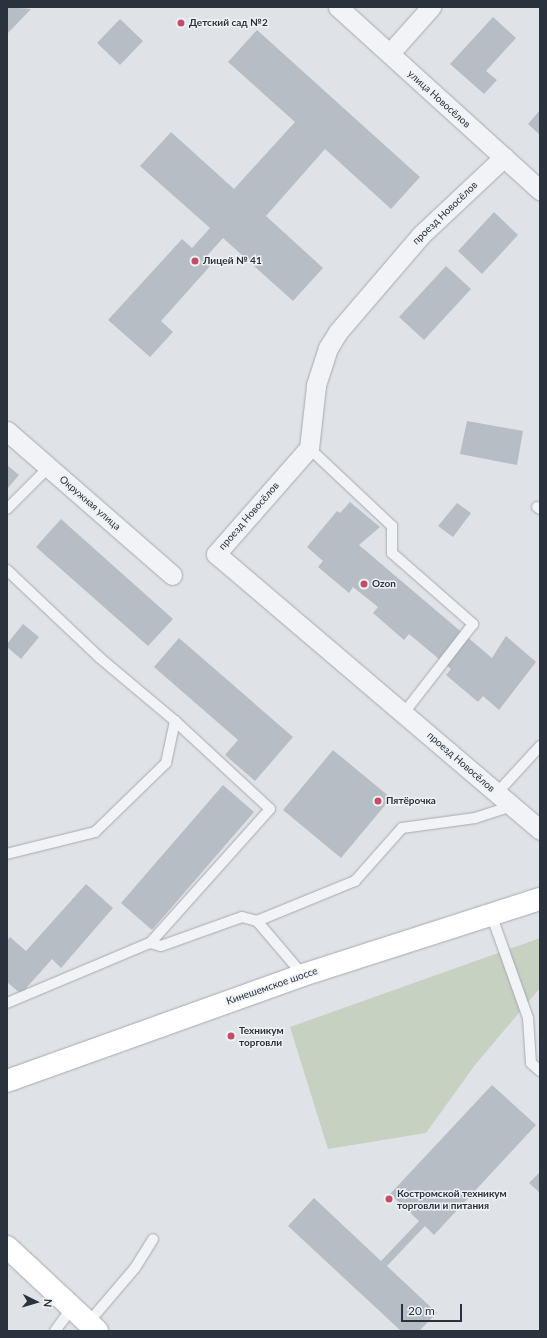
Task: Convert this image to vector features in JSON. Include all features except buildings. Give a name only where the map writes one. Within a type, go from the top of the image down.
[{"type":"main road","name":"Кинешемское шоссе","points":[[7,1081],[303,975],[540,899]]},
{"type":"main road","points":[[7,1247],[93,1327]]},
{"type":"street","name":"улица Новосёлов","points":[[338,7],[540,190]]},
{"type":"street","points":[[390,54],[431,7]]},
{"type":"street","name":"проезд Новосёлов","points":[[504,157],[421,235],[338,332],[328,348],[316,386],[309,448],[216,554],[540,830]]},
{"type":"street","name":"Окружная улица","points":[[7,431],[172,575]]},
{"type":"lane","points":[[309,448],[392,526],[392,553],[472,624],[404,713]]},
{"type":"lane","points":[[7,509],[49,467]]},
{"type":"lane","points":[[7,568],[100,658],[175,721],[270,809],[150,943],[7,1003]]},
{"type":"lane","points":[[7,854],[95,832],[166,763],[175,721]]},
{"type":"lane","points":[[497,793],[539,749]]},
{"type":"lane","points":[[257,922],[355,881],[402,828],[475,818],[512,806]]},
{"type":"lane","points":[[491,914],[528,1018],[531,1063],[540,1071]]},
{"type":"lane","points":[[150,943],[161,946],[230,919],[242,917],[257,922],[303,975]]},
{"type":"lane","points":[[93,1327],[135,1268],[153,1239]]},
{"type":"lane","points":[[55,1331],[72,1308]]},
{"type":"green space","points":[[540,938],[540,988],[475,1065],[426,1133],[328,1149],[290,1027]]},
{"type":"place","name":"Детский сад №2","points":[[181,23]]},
{"type":"place","name":"Лицей № 41","points":[[195,261]]},
{"type":"place","name":"Ozon","points":[[364,584]]},
{"type":"place","name":"Пятёрочка","points":[[378,801]]},
{"type":"place","name":"Техникум торговли","points":[[231,1036]]},
{"type":"place","name":"Костромской техникум торговли и питания","points":[[389,1199]]}]
